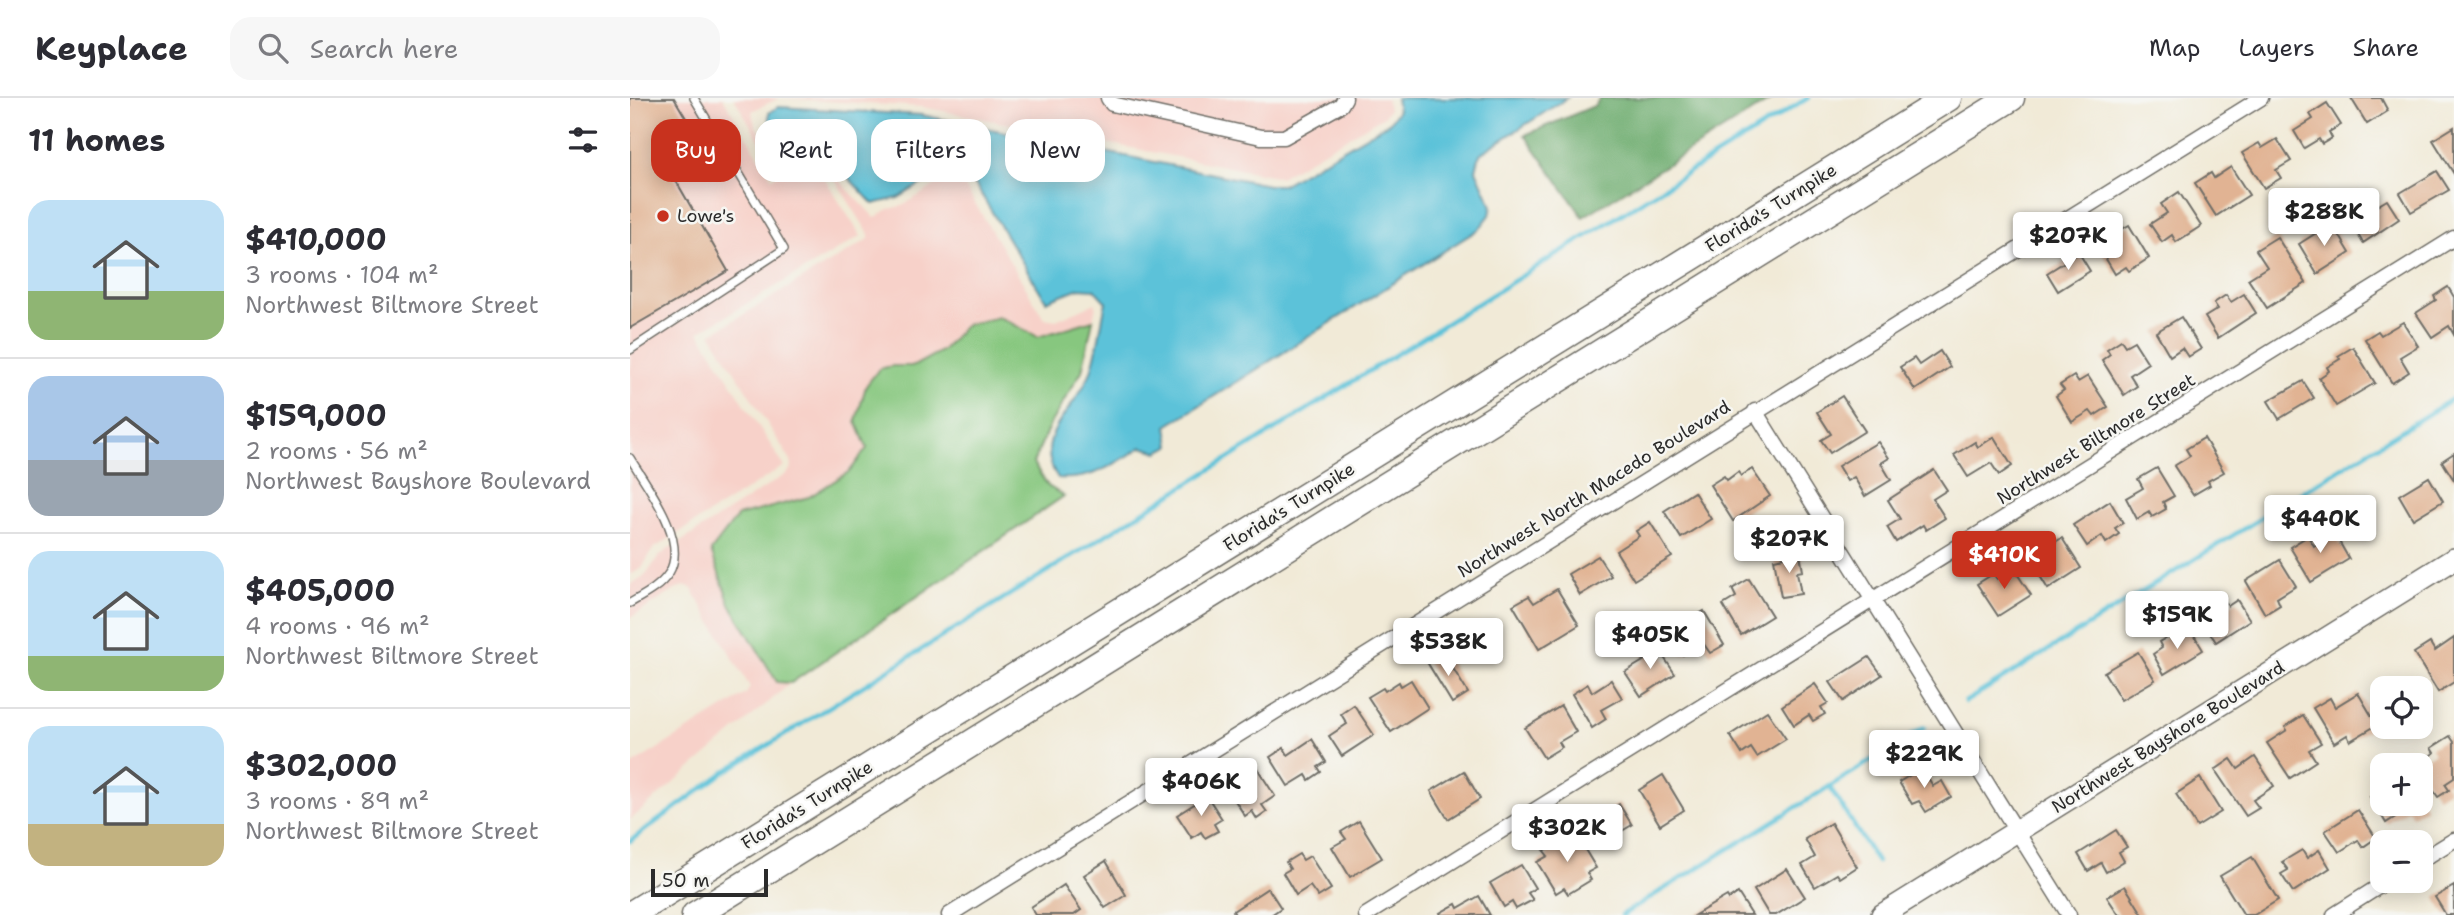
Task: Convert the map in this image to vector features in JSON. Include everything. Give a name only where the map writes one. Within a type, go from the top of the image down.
[{"type":"highway","name":"Florida's Turnpike","points":[[630,915],[1948,98]]},
{"type":"highway","name":"Florida's Turnpike","points":[[695,915],[2011,98]]},
{"type":"main road","name":"Northwest Bayshore Boulevard","points":[[1882,915],[2454,559]]},
{"type":"street","points":[[1108,98],[1112,104],[1261,137],[1283,137],[1340,105],[1345,98]]},
{"type":"street","name":"Northwest North Macedo Boulevard","points":[[949,915],[2261,98]]},
{"type":"street","name":"Northwest Biltmore Street","points":[[1366,915],[2454,238]]},
{"type":"street","points":[[1755,411],[2070,915]]},
{"type":"street","points":[[2433,853],[2454,840]]},
{"type":"street","points":[[2334,915],[2370,892]]},
{"type":"lane","points":[[630,350],[784,249],[694,98]]},
{"type":"lane","points":[[630,458],[665,516],[674,541],[673,565],[667,576],[650,593],[630,603]]},
{"type":"shaded area","points":[[630,98],[723,98],[736,119],[651,119],[651,182],[741,182],[741,127],[755,150],[755,182],[827,182],[861,236],[699,332],[784,466],[653,549],[642,568],[630,575]]},
{"type":"shaded area","points":[[734,98],[779,98],[752,111],[755,133]]},
{"type":"shaded area","points":[[779,98],[1386,98],[1389,109],[1384,116],[1280,177],[1105,143],[1105,119],[1005,119],[1005,123],[922,107]]},
{"type":"shaded area","points":[[836,182],[841,182],[875,218],[889,209],[902,206],[939,183],[959,182],[964,185],[1044,318],[1056,320],[1095,303],[1093,320],[1038,337],[1020,330],[965,325],[943,350],[914,366],[892,366],[867,447],[850,471],[809,497],[738,516],[711,551],[730,604],[771,675],[779,684],[791,683],[630,820],[630,766],[746,694],[750,687],[692,589],[688,586],[680,587],[630,618],[630,585],[646,575],[660,555],[788,473],[792,466],[711,334],[869,239],[869,234]]},
{"type":"green space","points":[[1601,98],[1774,98],[1583,217],[1525,135],[1594,106]]},
{"type":"green space","points":[[999,317],[1038,337],[1093,320],[1082,371],[1050,424],[1033,463],[1048,486],[1064,496],[791,683],[777,682],[730,604],[711,551],[738,516],[809,497],[850,471],[867,448],[856,421],[866,386],[879,369],[914,366],[943,350],[965,325]]},
{"type":"water","points":[[1396,98],[1567,98],[1480,154],[1476,170],[1492,206],[1490,215],[1479,229],[1167,426],[1170,446],[1158,452],[1142,447],[1092,474],[1058,478],[1051,463],[1049,449],[1052,436],[1091,371],[1106,302],[1094,289],[1079,288],[1046,301],[974,182],[991,182],[991,129],[1005,132],[1005,182],[1105,182],[1105,152],[1268,185],[1282,185],[1390,122],[1398,110]]},
{"type":"water","points":[[778,107],[921,115],[941,119],[871,119],[871,182],[924,182],[898,198],[873,204],[852,182],[857,182],[857,119],[769,119],[769,113]]},
{"type":"building","name":"Lowe's","points":[[630,98],[674,98],[686,119],[651,119],[651,182],[677,182],[728,271],[630,328]]},
{"type":"building","points":[[2351,98],[2381,98],[2388,111],[2367,124]]},
{"type":"building","points":[[2327,103],[2341,125],[2329,132],[2332,138],[2322,144],[2319,139],[2304,148],[2294,131],[2313,119],[2310,114]]},
{"type":"building","points":[[2454,127],[2454,174],[2433,140]]},
{"type":"building","points":[[2277,139],[2291,161],[2276,170],[2281,178],[2264,188],[2242,153],[2259,143],[2262,148]]},
{"type":"building","points":[[2231,167],[2249,195],[2216,216],[2195,183],[2211,173],[2214,178]]},
{"type":"building","points":[[2437,171],[2449,190],[2411,212],[2400,193]]},
{"type":"building","points":[[2179,192],[2201,226],[2176,242],[2172,235],[2162,242],[2150,224],[2167,213],[2161,204]]},
{"type":"building","points":[[2371,198],[2377,206],[2387,200],[2399,219],[2363,243],[2351,223],[2360,216],[2355,209]]},
{"type":"building","points":[[2332,223],[2350,253],[2317,274],[2299,244]]},
{"type":"building","points":[[2129,225],[2149,258],[2129,271],[2126,267],[2115,274],[2097,244]]},
{"type":"building","points":[[2277,237],[2306,283],[2267,308],[2248,279],[2267,267],[2256,250]]},
{"type":"building","points":[[2079,253],[2090,271],[2058,291],[2047,273]]},
{"type":"building","points":[[2448,287],[2454,297],[2454,335],[2449,326],[2432,337],[2416,313],[2436,300],[2434,296]]},
{"type":"building","points":[[2244,294],[2256,313],[2218,338],[2205,317],[2218,309],[2214,303],[2226,295],[2231,302]]},
{"type":"building","points":[[2181,317],[2201,349],[2188,357],[2182,348],[2170,356],[2156,332]]},
{"type":"building","points":[[2403,322],[2418,346],[2400,357],[2409,372],[2392,383],[2365,339],[2378,331],[2381,335]]},
{"type":"building","points":[[2121,340],[2125,346],[2134,341],[2148,363],[2130,375],[2137,386],[2124,395],[2102,360],[2110,354],[2107,349]]},
{"type":"building","points":[[2353,347],[2375,383],[2336,406],[2319,378],[2329,371],[2327,367],[2340,359],[2338,356]]},
{"type":"building","points":[[1940,351],[1950,367],[1915,390],[1900,367],[1914,358],[1919,365]]},
{"type":"building","points":[[2074,376],[2078,382],[2088,376],[2108,407],[2094,416],[2090,411],[2072,422],[2056,396],[2064,390],[2060,385]]},
{"type":"building","points":[[2303,381],[2314,398],[2279,419],[2268,401]]},
{"type":"building","points":[[1842,396],[1865,431],[1830,453],[1821,440],[1831,434],[1817,412]]},
{"type":"building","points":[[1994,437],[2012,466],[1999,475],[1991,463],[1968,477],[1954,455],[1975,442],[1978,447]]},
{"type":"building","points":[[2204,438],[2224,472],[2208,481],[2210,485],[2193,495],[2174,466],[2190,456],[2186,449]]},
{"type":"building","points":[[1878,442],[1889,458],[1881,463],[1891,480],[1865,496],[1854,477],[1847,481],[1838,466]]},
{"type":"building","points":[[2454,453],[2454,480],[2442,461]]},
{"type":"building","points":[[2157,468],[2174,496],[2163,502],[2166,509],[2152,517],[2149,512],[2137,519],[2126,498],[2143,488],[2138,479]]},
{"type":"building","points":[[1752,469],[1770,496],[1733,521],[1710,485],[1724,476],[1727,480],[1738,472],[1741,476]]},
{"type":"building","points":[[1934,470],[1947,490],[1933,499],[1945,518],[1926,530],[1923,525],[1896,542],[1887,527],[1900,519],[1888,500]]},
{"type":"building","points":[[2429,477],[2443,501],[2413,519],[2399,495]]},
{"type":"building","points":[[1694,492],[1711,519],[1681,538],[1664,511]]},
{"type":"building","points":[[2110,501],[2123,523],[2115,528],[2119,534],[2106,543],[2102,536],[2087,546],[2073,525]]},
{"type":"building","points":[[1650,522],[1672,557],[1634,580],[1616,551],[1639,536],[1636,531]]},
{"type":"building","points":[[2332,529],[2349,559],[2311,582],[2290,547],[2308,536],[2314,546],[2326,539],[2324,534]]},
{"type":"building","points":[[2062,538],[2081,568],[2048,589],[2024,550],[2038,541],[2043,549]]},
{"type":"building","points":[[1800,554],[1803,571],[1797,572],[1801,594],[1781,597],[1774,559]]},
{"type":"building","points":[[1598,556],[1611,576],[1580,595],[1568,574]]},
{"type":"building","points":[[2280,560],[2296,586],[2277,598],[2280,605],[2265,614],[2246,581]]},
{"type":"building","points":[[2014,569],[2031,595],[1998,616],[1977,584],[1993,574],[1997,579]]},
{"type":"building","points":[[1749,579],[1772,616],[1741,635],[1723,605],[1736,597],[1732,589]]},
{"type":"building","points":[[1557,589],[1579,625],[1539,649],[1513,605],[1529,596],[1534,603]]},
{"type":"building","points":[[2223,599],[2228,606],[2237,600],[2250,620],[2216,642],[2203,622],[2214,615],[2209,608]]},
{"type":"building","points":[[1704,611],[1724,645],[1710,653],[1703,643],[1683,655],[1669,632]]},
{"type":"building","points":[[2191,630],[2203,650],[2164,674],[2153,654],[2162,648],[2159,642],[2176,632],[2179,637]]},
{"type":"building","points":[[2454,638],[2454,682],[2438,692],[2433,684],[2433,676],[2428,676],[2414,653],[2430,643],[2435,651]]},
{"type":"building","points":[[1655,644],[1675,674],[1641,696],[1625,672],[1645,660],[1641,654]]},
{"type":"building","points":[[1443,652],[1468,693],[1452,703],[1427,662]]},
{"type":"building","points":[[2138,652],[2155,680],[2121,700],[2104,672]]},
{"type":"building","points":[[1869,657],[1882,675],[1843,701],[1830,682]]},
{"type":"building","points":[[1411,680],[1428,708],[1391,732],[1368,697],[1383,688],[1385,691],[1399,682],[1401,686]]},
{"type":"building","points":[[1611,680],[1622,698],[1601,710],[1606,719],[1592,728],[1572,694],[1588,684],[1592,692]]},
{"type":"building","points":[[1815,684],[1828,703],[1821,707],[1825,714],[1813,721],[1809,715],[1794,725],[1782,706]]},
{"type":"building","points":[[2358,693],[2370,713],[2370,729],[2350,741],[2347,735],[2334,743],[2313,708],[2330,698],[2335,707]]},
{"type":"building","points":[[1354,705],[1374,735],[1342,756],[1329,736],[1347,724],[1341,714]]},
{"type":"building","points":[[1561,706],[1576,732],[1559,742],[1562,747],[1544,758],[1525,728]]},
{"type":"building","points":[[1767,711],[1786,739],[1757,757],[1751,748],[1742,754],[1730,735]]},
{"type":"building","points":[[2303,715],[2321,743],[2309,750],[2316,761],[2290,778],[2267,743]]},
{"type":"building","points":[[2450,736],[2454,742],[2454,778],[2445,784],[2449,790],[2438,797],[2433,790],[2434,753],[2431,748]]},
{"type":"building","points":[[1312,739],[1326,762],[1318,767],[1321,772],[1309,780],[1306,775],[1288,786],[1270,757],[1284,748],[1288,755]]},
{"type":"building","points":[[2255,757],[2274,786],[2253,800],[2259,808],[2246,816],[2215,770],[2231,759],[2238,769]]},
{"type":"building","points":[[1257,768],[1275,796],[1262,805],[1267,812],[1257,819],[1252,811],[1245,816],[1227,788]]},
{"type":"building","points":[[1922,768],[1933,786],[1942,781],[1951,797],[1926,812],[1919,801],[1912,804],[1899,782]]},
{"type":"building","points":[[1464,771],[1480,799],[1448,819],[1431,791]]},
{"type":"building","points":[[1663,775],[1684,810],[1660,825],[1639,790]]},
{"type":"building","points":[[2200,778],[2221,812],[2197,827],[2176,794]]},
{"type":"building","points":[[1207,796],[1222,819],[1214,824],[1218,831],[1205,838],[1201,832],[1192,838],[1177,815]]},
{"type":"building","points":[[1619,804],[1632,825],[1600,844],[1587,822]]},
{"type":"building","points":[[2358,810],[2371,830],[2370,842],[2363,847],[2358,840],[2339,852],[2325,831]]},
{"type":"building","points":[[2382,816],[2397,816],[2386,823]]},
{"type":"building","points":[[1359,821],[1382,858],[1350,877],[1332,847],[1346,839],[1341,832]]},
{"type":"building","points":[[1831,823],[1857,867],[1840,878],[1837,874],[1815,887],[1802,865],[1815,857],[1805,839]]},
{"type":"building","points":[[1572,828],[1596,868],[1587,873],[1591,880],[1568,894],[1564,888],[1556,893],[1537,862],[1548,856],[1544,851],[1557,843],[1555,839]]},
{"type":"building","points":[[2116,830],[2127,847],[2119,852],[2124,861],[2106,872],[2101,863],[2088,871],[2078,854]]},
{"type":"building","points":[[2302,850],[2307,858],[2319,850],[2330,868],[2293,892],[2281,874],[2288,870],[2282,862]]},
{"type":"building","points":[[1299,854],[1303,860],[1310,856],[1331,889],[1318,897],[1310,886],[1296,895],[1283,873],[1290,869],[1286,862]]},
{"type":"building","points":[[2252,857],[2278,900],[2254,915],[2244,915],[2220,876]]},
{"type":"building","points":[[1106,861],[1126,895],[1105,908],[1084,875]]},
{"type":"building","points":[[1521,865],[1535,888],[1528,893],[1533,900],[1516,909],[1512,902],[1504,907],[1490,883]]},
{"type":"building","points":[[1787,869],[1805,897],[1776,915],[1769,915],[1754,890]]},
{"type":"building","points":[[1064,885],[1081,910],[1074,915],[1036,915],[1031,907]]},
{"type":"building","points":[[2125,886],[2143,915],[2119,915],[2107,897]]},
{"type":"building","points":[[2454,886],[2454,915],[2446,915],[2435,897]]},
{"type":"building","points":[[1268,888],[1281,908],[1271,915],[1235,915],[1233,911]]},
{"type":"building","points":[[1738,893],[1752,915],[1695,915],[1727,896],[1729,899]]},
{"type":"building","points":[[1479,896],[1490,915],[1440,913],[1456,904],[1458,908]]},
{"type":"waterway","points":[[630,841],[723,773],[1808,98]]},
{"type":"waterway","points":[[1965,702],[2454,398]]},
{"type":"waterway","points":[[1622,915],[1924,728]]},
{"type":"waterway","points":[[1829,786],[1877,862]]},
{"type":"place","name":"Lowe's","points":[[663,216]]}]
